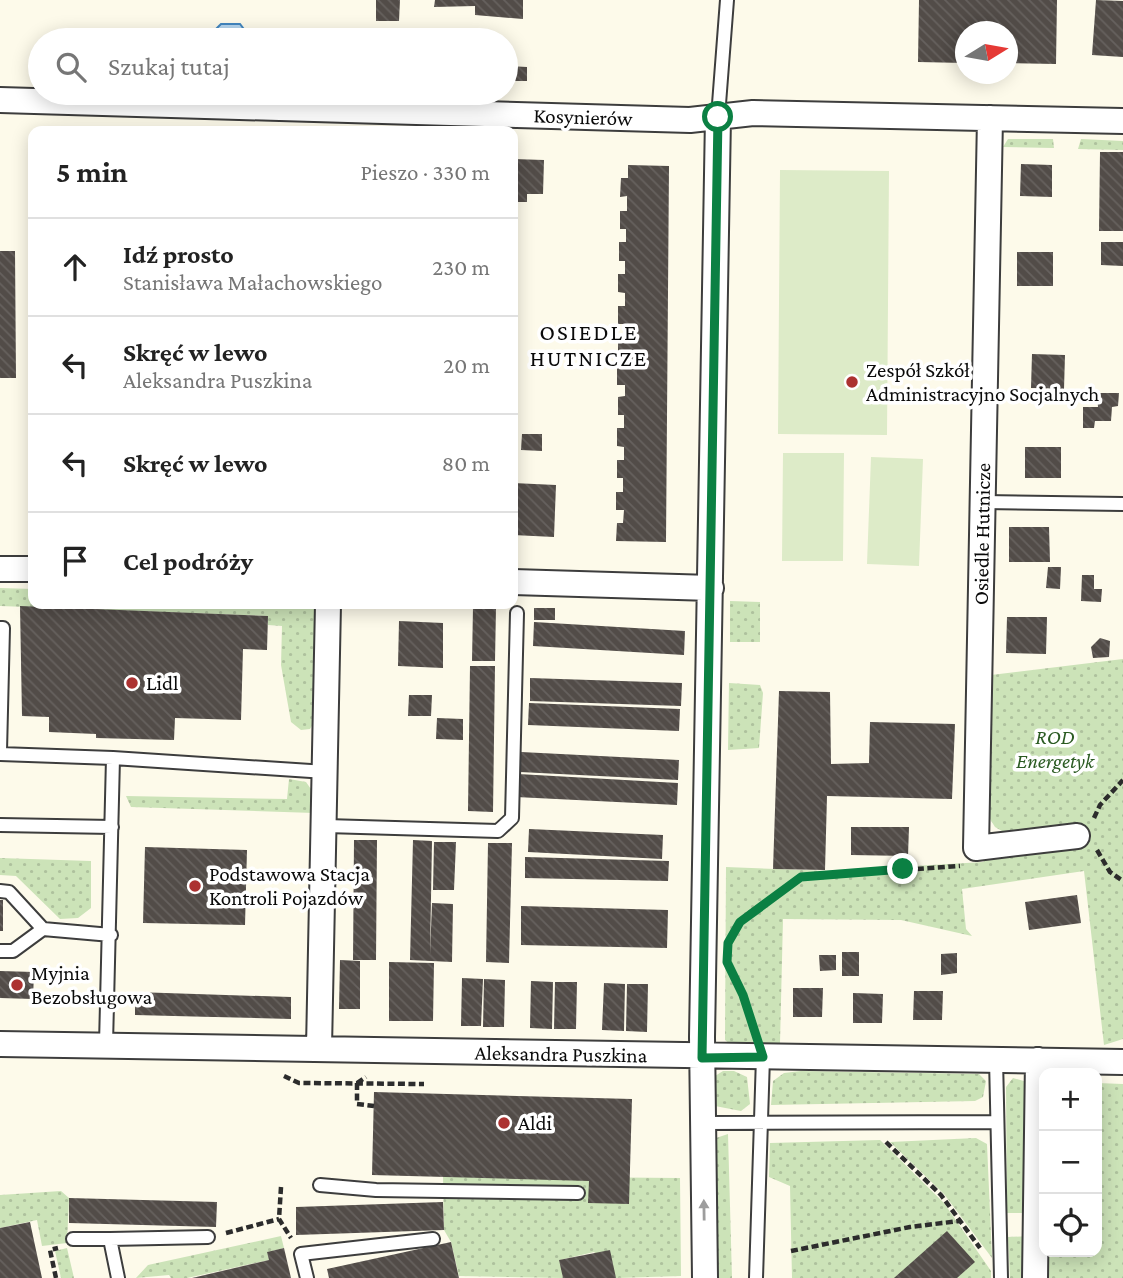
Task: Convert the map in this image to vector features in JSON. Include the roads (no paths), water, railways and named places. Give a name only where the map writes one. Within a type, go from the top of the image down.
[{"type":"street","name":"Kosynierów","points":[[0,100],[28,101]]},
{"type":"street","name":"Kosynierów","points":[[172,105],[690,120],[753,113],[1123,121]]},
{"type":"street","points":[[705,1278],[702,1058],[718,117]]},
{"type":"street","name":"Osiedle Hutnicze","points":[[990,118],[976,848],[1077,836]]},
{"type":"street","points":[[0,569],[28,569]]},
{"type":"street","points":[[518,582],[711,588]]},
{"type":"street","points":[[320,1048],[328,609]]},
{"type":"street","name":"Aleksandra Puszkina","points":[[0,1044],[320,1048],[702,1058],[1123,1062]]},
{"type":"street","points":[[1035,1278],[1038,1060]]},
{"type":"lane","points":[[718,117],[727,0]]},
{"type":"lane","points":[[983,502],[1123,504]]},
{"type":"lane","points":[[326,826],[498,831],[512,818],[517,613]]},
{"type":"lane","points":[[0,628],[3,628],[0,753],[326,772]]},
{"type":"lane","points":[[106,1044],[111,935],[113,758]]},
{"type":"lane","points":[[0,825],[112,827]]},
{"type":"lane","points":[[0,891],[9,892],[43,929]]},
{"type":"lane","points":[[0,951],[13,951],[43,929],[111,935]]},
{"type":"lane","points":[[757,1278],[763,1057]]},
{"type":"lane","points":[[996,1059],[1001,1278]]},
{"type":"lane","points":[[704,1123],[997,1122]]},
{"type":"lane","points":[[320,1185],[376,1190],[578,1193]]},
{"type":"lane","points":[[73,1238],[208,1237]]},
{"type":"lane","points":[[110,1239],[118,1278]]},
{"type":"lane","points":[[307,1278],[301,1254],[433,1239]]},
{"type":"water","points":[[221,24],[240,24],[243,28],[217,28]]},
{"type":"place","name":"Zespół Szkół Administracyjno Socjalnych","points":[[852,382]]},
{"type":"place","name":"Lidl","points":[[132,683]]},
{"type":"place","name":"Podstawowa Stacja Kontroli Pojazdów","points":[[195,886]]},
{"type":"place","name":"Myjnia Bezobsługowa","points":[[17,985]]},
{"type":"place","name":"Aldi","points":[[504,1123]]},
{"type":"district","name":"OSIEDLE HUTNICZE","points":[[589,345]]},
{"type":"park label","name":"ROD Energetyk","points":[[1055,749]]}]
